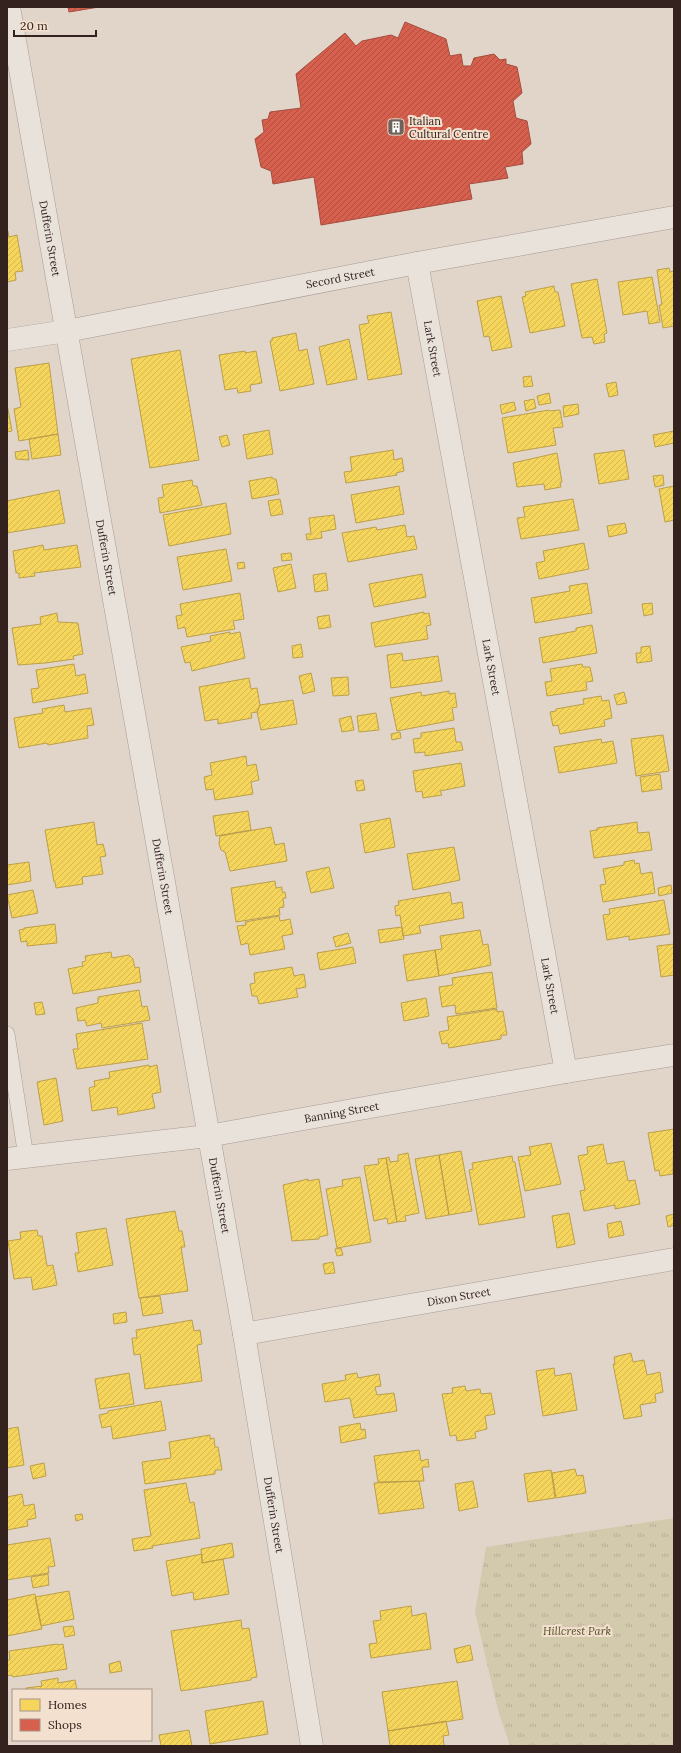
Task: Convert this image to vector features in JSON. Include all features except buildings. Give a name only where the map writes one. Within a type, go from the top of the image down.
[{"type":"street","name":"Dufferin Street","points":[[9,7],[68,331],[208,1136],[244,1334],[312,1746]]},
{"type":"street","name":"Secord Street","points":[[7,340],[68,331],[416,263],[674,217]]},
{"type":"street","name":"Lark Street","points":[[416,263],[566,1072]]},
{"type":"street","name":"Banning Street","points":[[17,1158],[208,1136],[566,1072],[674,1055]]},
{"type":"street","name":"Dixon Street","points":[[244,1334],[674,1259]]},
{"type":"lane","points":[[7,1034],[17,1158]]},
{"type":"green space","name":"Hillcrest Park","points":[[674,1518],[674,1746],[510,1746],[498,1710],[475,1612],[486,1547]]},
{"type":"place","name":"Italian Cultural Centre","points":[[396,127]]}]
